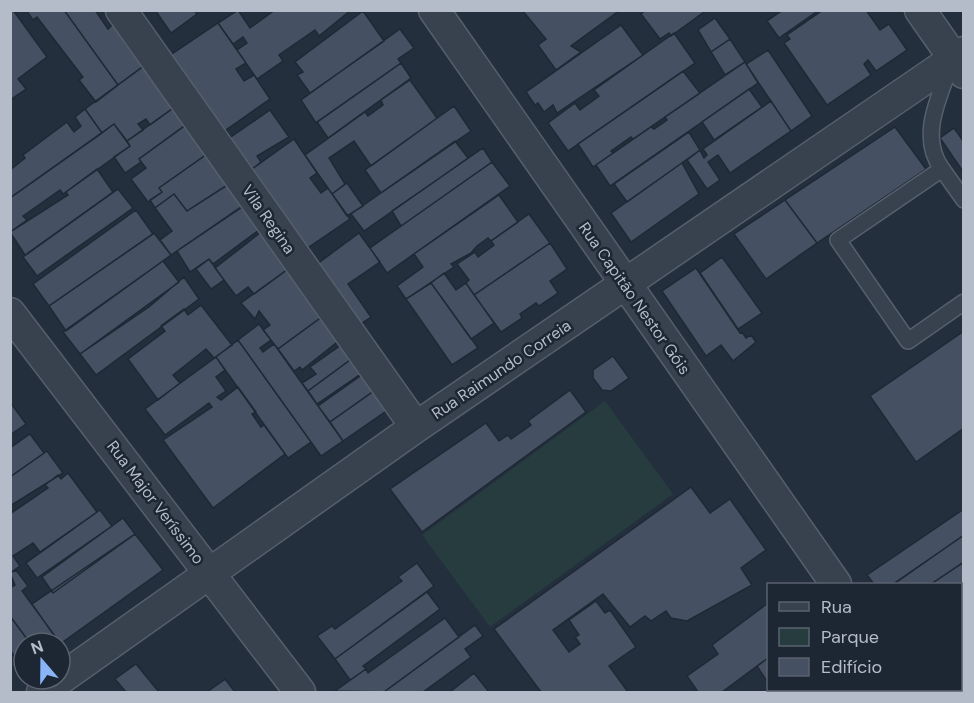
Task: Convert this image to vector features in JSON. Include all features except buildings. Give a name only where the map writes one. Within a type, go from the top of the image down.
[{"type":"street","name":"Vila Regina","points":[[121,10],[416,427]]},
{"type":"street","name":"Rua Capitão Nestor Góis","points":[[434,10],[835,583]]},
{"type":"street","points":[[920,10],[960,61]]},
{"type":"street","name":"Rua Raimundo Correia","points":[[42,693],[416,427],[624,284],[960,61]]},
{"type":"street","name":"Rua Major Veríssimo","points":[[10,313],[300,693]]},
{"type":"lane","points":[[960,61],[930,119],[935,161],[963,200]]},
{"type":"lane","points":[[942,169],[838,240],[908,341],[963,302]]},
{"type":"green space","points":[[605,401],[673,494],[490,627],[422,535]]}]
